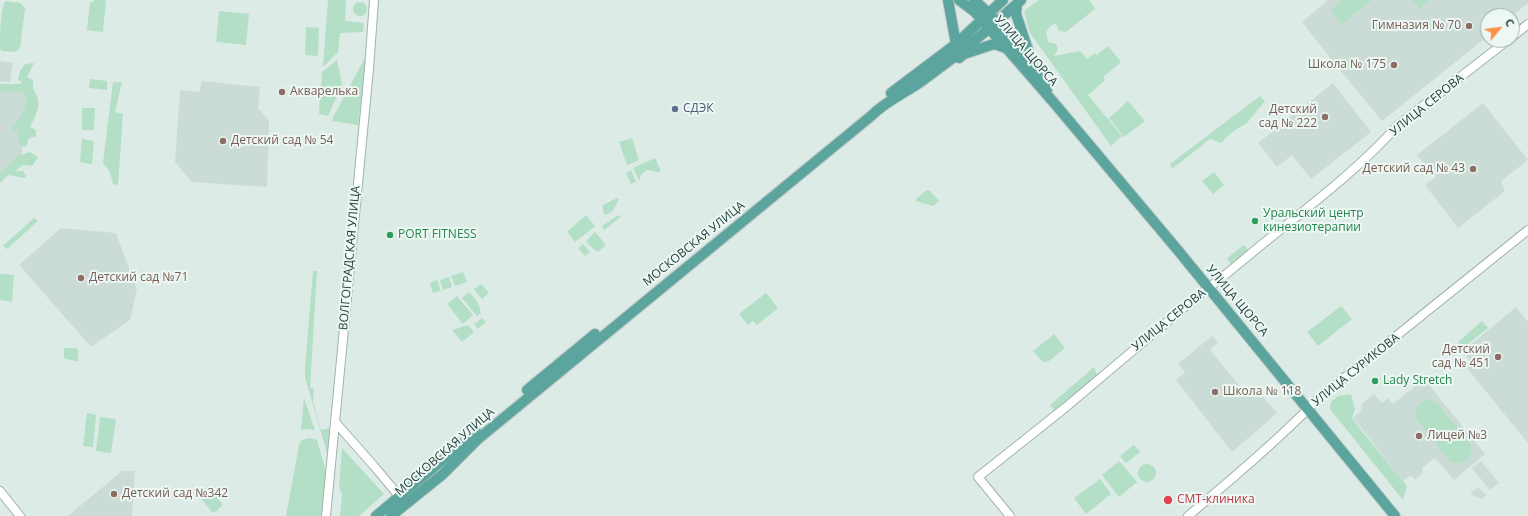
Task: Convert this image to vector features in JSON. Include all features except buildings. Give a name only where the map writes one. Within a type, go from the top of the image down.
[{"type":"main road","points":[[948,0],[956,44]]},
{"type":"main road","name":"УЛИЦА ЩОРСА","points":[[959,0],[989,21],[1034,68],[1055,104]]},
{"type":"main road","name":"УЛИЦА ЩОРСА","points":[[974,0],[1006,48],[1055,104],[1209,288],[1395,516]]},
{"type":"main road","name":"МОСКОВСКАЯ УЛИЦА","points":[[390,516],[442,474],[484,434],[871,116],[881,106],[926,79],[989,21],[1003,0]]},
{"type":"main road","points":[[1019,2],[1016,14],[1034,68]]},
{"type":"main road","name":"МОСКОВСКАЯ УЛИЦА","points":[[376,516],[574,350],[841,131],[956,44],[1019,2]]},
{"type":"main road","points":[[926,79],[935,76],[964,54],[994,44],[1006,48]]},
{"type":"street","name":"ВОЛГОГРАДСКАЯ УЛИЦА","points":[[326,516],[369,69],[374,0]]},
{"type":"street","points":[[1520,30],[1528,24]]},
{"type":"street","name":"УЛИЦА СЕРОВА","points":[[1010,516],[978,477],[1066,407],[1131,351],[1221,279],[1346,175],[1386,139],[1397,126],[1498,48]]},
{"type":"street","name":"УЛИЦА СУРИКОВА","points":[[1188,516],[1229,482],[1319,398],[1528,230]]},
{"type":"street","points":[[336,422],[399,496]]},
{"type":"street","points":[[0,491],[20,516]]},
{"type":"shaded area","name":"Школа № 175","points":[[1328,0],[1528,0],[1528,3],[1520,10],[1520,8],[1480,8],[1480,42],[1382,121],[1302,22]]},
{"type":"shaded area","points":[[0,61],[13,63],[10,82],[0,81]]},
{"type":"shaded area","name":"Детский сад № 54","points":[[202,81],[260,87],[258,108],[269,121],[267,187],[192,182],[175,162],[180,90],[199,92]]},
{"type":"shaded area","name":"Детский сад № 222","points":[[1333,83],[1371,132],[1311,179],[1292,155],[1277,167],[1258,143]]},
{"type":"shaded area","points":[[0,84],[27,88],[21,163],[0,183]]},
{"type":"shaded area","name":"Детский сад № 43","points":[[1483,103],[1528,160],[1501,181],[1505,191],[1458,228],[1425,185],[1436,177],[1417,155]]},
{"type":"shaded area","name":"Детский сад №71","points":[[61,228],[116,233],[137,290],[130,320],[91,347],[19,265]]},
{"type":"shaded area","name":"Детский сад № 451","points":[[1516,307],[1528,322],[1528,443],[1466,367],[1471,362],[1463,351]]},
{"type":"shaded area","name":"Школа № 118","points":[[1212,336],[1218,342],[1210,350],[1247,395],[1256,389],[1277,413],[1232,452],[1176,380],[1185,372],[1178,364]]},
{"type":"shaded area","name":"Лицей №3","points":[[1424,379],[1485,454],[1454,480],[1435,458],[1422,468],[1423,473],[1415,480],[1411,475],[1403,481],[1353,418],[1362,410],[1361,405],[1374,394],[1382,403],[1388,398],[1393,404]]},
{"type":"shaded area","points":[[1481,461],[1499,483],[1490,490],[1472,468]]},
{"type":"shaded area","name":"Детский сад №342","points":[[122,471],[135,471],[132,516],[68,516]]},
{"type":"shaded area","points":[[1478,487],[1486,495],[1482,499],[1470,494]]},
{"type":"green space","points":[[94,0],[106,0],[103,32],[87,30],[90,2],[93,2]]},
{"type":"green space","points":[[328,0],[346,0],[345,21],[364,23],[363,32],[340,33],[338,52],[323,67]]},
{"type":"green space","points":[[1039,0],[1089,0],[1095,9],[1066,32],[1059,31],[1056,24],[1051,25],[1046,32],[1048,42],[1056,44],[1058,49],[1054,56],[1080,51],[1087,59],[1095,53],[1097,55],[1108,46],[1121,62],[1103,77],[1105,80],[1088,95],[1122,136],[1111,146],[1030,33],[1024,11]]},
{"type":"green space","points":[[1343,0],[1371,0],[1342,24],[1331,10]]},
{"type":"green space","points":[[1412,0],[1430,0],[1420,9]]},
{"type":"green space","points":[[6,1],[20,3],[25,8],[20,48],[16,52],[2,51],[0,49],[1,16]]},
{"type":"green space","points":[[360,2],[365,4],[367,9],[365,14],[360,16],[355,14],[353,9],[355,4]]},
{"type":"green space","points":[[219,11],[249,14],[246,45],[216,42]]},
{"type":"green space","points":[[306,27],[319,28],[318,56],[305,55]]},
{"type":"green space","points":[[367,54],[358,125],[331,121]]},
{"type":"green space","points":[[337,60],[342,84],[328,116],[319,114],[322,72]]},
{"type":"green space","points":[[34,63],[27,77],[33,80],[33,89],[38,99],[37,113],[30,127],[36,130],[36,136],[28,139],[27,147],[20,145],[17,128],[12,132],[13,125],[20,118],[23,111],[26,96],[22,92],[0,91],[0,84],[22,83],[18,79],[20,71],[25,64]]},
{"type":"green space","points":[[90,79],[107,81],[107,90],[89,88]]},
{"type":"green space","points":[[113,82],[122,82],[115,112],[123,114],[118,185],[113,184],[110,172],[103,163]]},
{"type":"green space","points":[[1260,96],[1265,101],[1247,123],[1232,132],[1221,143],[1210,139],[1172,169],[1170,164]]},
{"type":"green space","points":[[1128,101],[1145,121],[1124,137],[1109,118]]},
{"type":"green space","points":[[82,108],[95,108],[94,130],[82,130]]},
{"type":"green space","points":[[632,138],[639,160],[627,165],[619,142]]},
{"type":"green space","points":[[82,139],[94,141],[92,164],[80,162]]},
{"type":"green space","points":[[30,152],[38,157],[32,166],[23,165],[15,171],[23,171],[26,176],[25,178],[8,175],[0,183],[0,174],[18,156]]},
{"type":"green space","points":[[655,158],[661,171],[658,172],[647,170],[642,174],[639,180],[633,168]]},
{"type":"green space","points":[[631,170],[636,182],[631,184],[626,173]]},
{"type":"green space","points":[[1214,172],[1224,185],[1213,194],[1202,181]]},
{"type":"green space","points":[[927,190],[930,191],[939,201],[933,206],[916,201],[917,198]]},
{"type":"green space","points":[[617,198],[619,199],[612,212],[605,215],[603,212],[603,205]]},
{"type":"green space","points":[[586,215],[595,226],[575,242],[567,232]]},
{"type":"green space","points":[[618,215],[621,217],[604,230],[602,226]]},
{"type":"green space","points":[[34,218],[38,221],[7,249],[3,246]]},
{"type":"green space","points":[[595,232],[606,245],[598,252],[594,250],[586,241]]},
{"type":"green space","points":[[583,244],[590,252],[585,256],[578,248]]},
{"type":"green space","points":[[1244,245],[1248,250],[1231,264],[1227,258]]},
{"type":"green space","points":[[313,271],[317,271],[310,388],[314,389],[313,401],[321,430],[331,428],[329,460],[305,377]]},
{"type":"green space","points":[[463,272],[467,282],[455,286],[451,276]]},
{"type":"green space","points":[[0,274],[14,275],[12,302],[0,300]]},
{"type":"green space","points":[[449,277],[452,287],[443,290],[440,280]]},
{"type":"green space","points":[[437,280],[441,291],[433,293],[430,283]]},
{"type":"green space","points":[[481,284],[489,293],[482,299],[474,289]]},
{"type":"green space","points":[[469,292],[478,303],[481,313],[477,316],[462,298]]},
{"type":"green space","points":[[766,293],[778,308],[757,325],[753,321],[748,325],[739,314]]},
{"type":"green space","points":[[457,296],[473,315],[463,324],[447,304]]},
{"type":"green space","points":[[1341,306],[1352,319],[1318,346],[1307,332]]},
{"type":"green space","points":[[482,318],[486,322],[478,329],[474,324]]},
{"type":"green space","points":[[1482,321],[1488,328],[1463,348],[1458,342]]},
{"type":"green space","points":[[468,325],[474,332],[462,342],[452,330]]},
{"type":"green space","points":[[1054,334],[1065,348],[1049,361],[1043,362],[1033,351]]},
{"type":"green space","points":[[64,348],[78,349],[78,362],[64,358]]},
{"type":"green space","points":[[1094,367],[1097,375],[1055,412],[1050,405]]},
{"type":"green space","points":[[1351,394],[1355,409],[1352,417],[1360,429],[1407,486],[1403,500],[1330,409],[1331,402],[1338,396]]},
{"type":"green space","points":[[304,398],[315,430],[301,430]]},
{"type":"green space","points":[[1430,400],[1439,405],[1470,444],[1471,454],[1467,460],[1459,463],[1450,461],[1417,420],[1416,409],[1423,402]]},
{"type":"green space","points":[[87,413],[96,415],[93,447],[83,446]]},
{"type":"green space","points":[[100,417],[116,419],[111,453],[96,451]]},
{"type":"green space","points":[[309,438],[317,440],[326,472],[324,516],[286,516],[299,445],[302,440]]},
{"type":"green space","points":[[1134,445],[1140,452],[1126,463],[1120,456]]},
{"type":"green space","points":[[342,448],[384,494],[359,516],[340,516],[342,494],[339,487]]},
{"type":"green space","points":[[1119,461],[1137,482],[1119,497],[1102,475]]},
{"type":"green space","points":[[1147,464],[1153,467],[1156,473],[1153,479],[1147,482],[1141,479],[1138,473],[1141,467]]},
{"type":"green space","points":[[1100,479],[1111,494],[1086,514],[1074,498]]},
{"type":"green space","points":[[209,487],[222,504],[222,506],[214,513],[198,495]]},
{"type":"place","name":"Гимназия № 70","points":[[1469,26]]},
{"type":"place","name":"Школа № 175","points":[[1394,65]]},
{"type":"place","name":"Акварелька","points":[[282,92]]},
{"type":"place","name":"СДЭК","points":[[675,109]]},
{"type":"place","name":"Детский сад № 222","points":[[1325,117]]},
{"type":"place","name":"Детский сад № 54","points":[[223,141]]},
{"type":"place","name":"Детский сад № 43","points":[[1473,169]]},
{"type":"place","name":"Уральский центр кинезиотерапии","points":[[1255,221]]},
{"type":"place","name":"PORT FITNESS","points":[[390,235]]},
{"type":"place","name":"Детский сад №71","points":[[81,278]]},
{"type":"place","name":"Детский сад № 451","points":[[1498,357]]},
{"type":"place","name":"Lady Stretch","points":[[1375,381]]},
{"type":"place","name":"Школа № 118","points":[[1215,392]]},
{"type":"place","name":"Лицей №3","points":[[1419,436]]},
{"type":"place","name":"Детский сад №342","points":[[114,494]]},
{"type":"place","name":"СМТ-клиника","points":[[1168,500]]}]
